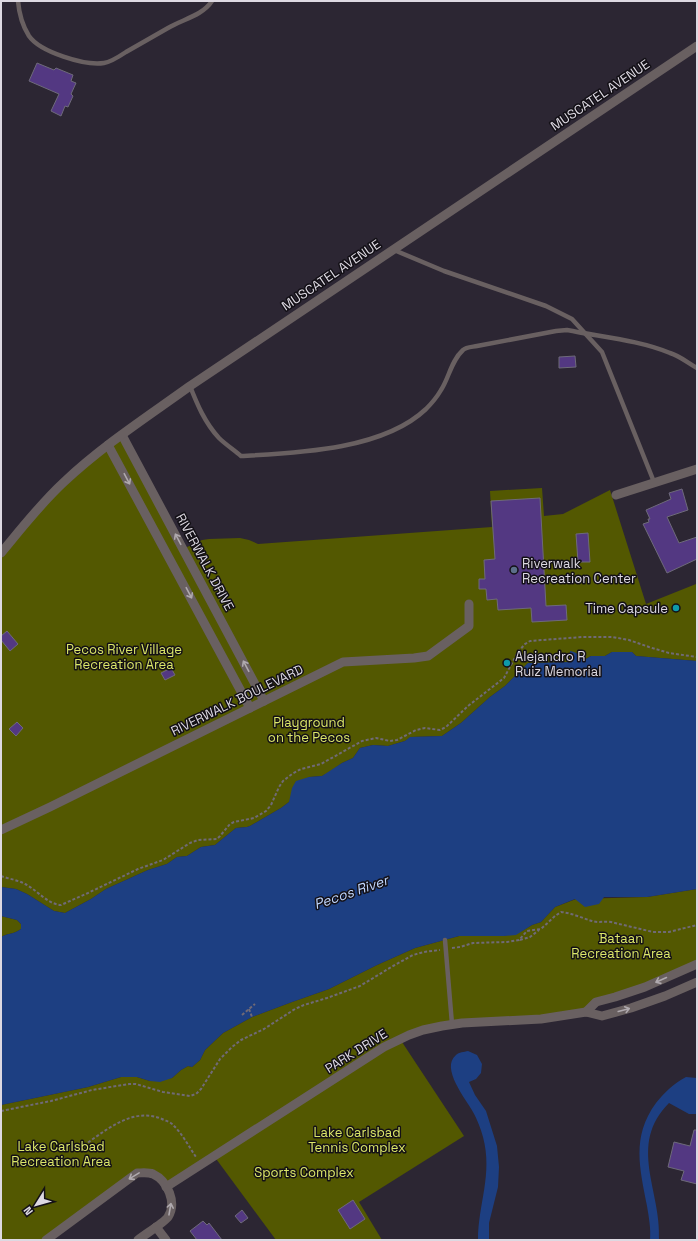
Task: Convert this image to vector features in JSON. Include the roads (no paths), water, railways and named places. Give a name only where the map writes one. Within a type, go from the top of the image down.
[{"type":"street","name":"MUSCATEL AVENUE","points":[[1,553],[63,482],[89,459],[108,445],[190,386],[392,249],[697,46]]},
{"type":"street","name":"RIVERWALK DRIVE","points":[[122,435],[264,701]]},
{"type":"street","points":[[108,445],[250,708]]},
{"type":"street","points":[[616,495],[697,469]]},
{"type":"street","points":[[172,562],[186,555]]},
{"type":"street","name":"RIVERWALK BOULEVARD","points":[[1,830],[343,662],[428,656],[469,626],[469,604]]},
{"type":"street","name":"PARK DRIVE","points":[[586,1012],[596,1002],[645,987],[697,964]]},
{"type":"street","name":"PARK DRIVE","points":[[166,1187],[399,1039],[422,1030],[452,1024],[541,1019],[586,1012],[602,1016],[665,996],[697,982]]},
{"type":"street","points":[[46,1240],[137,1173],[144,1172],[153,1174],[161,1180],[171,1198],[171,1209],[168,1218],[138,1240]]},
{"type":"street","points":[[156,1226],[166,1240]]},
{"type":"lane","points":[[18,1],[19,13],[24,26],[29,36],[36,43],[44,48],[73,60],[90,63],[105,63],[178,22],[199,13],[212,1]]},
{"type":"lane","points":[[392,249],[444,271],[546,306],[572,319],[602,352],[654,482]]},
{"type":"lane","points":[[190,386],[202,413],[219,437],[241,456],[283,454],[351,444],[398,428],[418,416],[426,408],[441,390],[453,364],[462,350],[466,348],[567,330],[652,346],[670,352],[697,368]]},
{"type":"lane","points":[[445,940],[452,1024]]},
{"type":"water","name":"Pecos River","points":[[570,651],[576,653],[584,660],[591,656],[605,656],[612,652],[632,652],[636,656],[697,661],[697,889],[647,897],[604,897],[599,904],[585,907],[575,899],[555,907],[541,922],[532,925],[516,935],[459,936],[415,948],[329,989],[252,1017],[223,1033],[205,1050],[200,1060],[192,1067],[188,1066],[181,1070],[172,1078],[160,1082],[137,1077],[121,1077],[88,1087],[1,1105],[1,937],[19,931],[21,929],[21,924],[17,920],[1,916],[1,887],[16,889],[54,911],[65,913],[106,889],[148,870],[167,864],[177,857],[187,856],[201,847],[215,845],[236,828],[250,826],[289,802],[292,788],[296,781],[309,777],[322,776],[353,758],[360,748],[373,745],[388,746],[405,741],[410,737],[442,736],[461,723],[490,697],[505,686],[528,663],[572,662],[572,659],[570,659]]},
{"type":"water","points":[[468,1051],[477,1055],[482,1064],[481,1073],[476,1079],[469,1082],[475,1095],[486,1111],[497,1146],[499,1167],[498,1187],[489,1223],[489,1240],[478,1240],[486,1177],[486,1151],[483,1137],[474,1115],[456,1084],[451,1068],[452,1061],[456,1055]]},
{"type":"water","points":[[686,1077],[697,1078],[697,1114],[689,1114],[669,1103],[657,1119],[650,1135],[648,1152],[649,1169],[659,1222],[659,1240],[650,1240],[649,1219],[640,1166],[640,1141],[648,1116],[656,1103],[673,1085]]},
{"type":"place","name":"Riverwalk Recreation Center","points":[[514,570]]},
{"type":"place","name":"Time Capsule","points":[[676,608]]},
{"type":"place","name":"Alejandro R Ruiz Memorial","points":[[507,663]]},
{"type":"park label","name":"Pecos River Village Recreation Area","points":[[124,656]]},
{"type":"park label","name":"Playground on the Pecos","points":[[309,730]]},
{"type":"park label","name":"Bataan Recreation Area","points":[[621,946]]},
{"type":"park label","name":"Lake Carlsbad Tennis Complex","points":[[357,1140]]},
{"type":"park label","name":"Lake Carlsbad Recreation Area","points":[[61,1154]]},
{"type":"park label","name":"Sports Complex","points":[[304,1172]]}]
